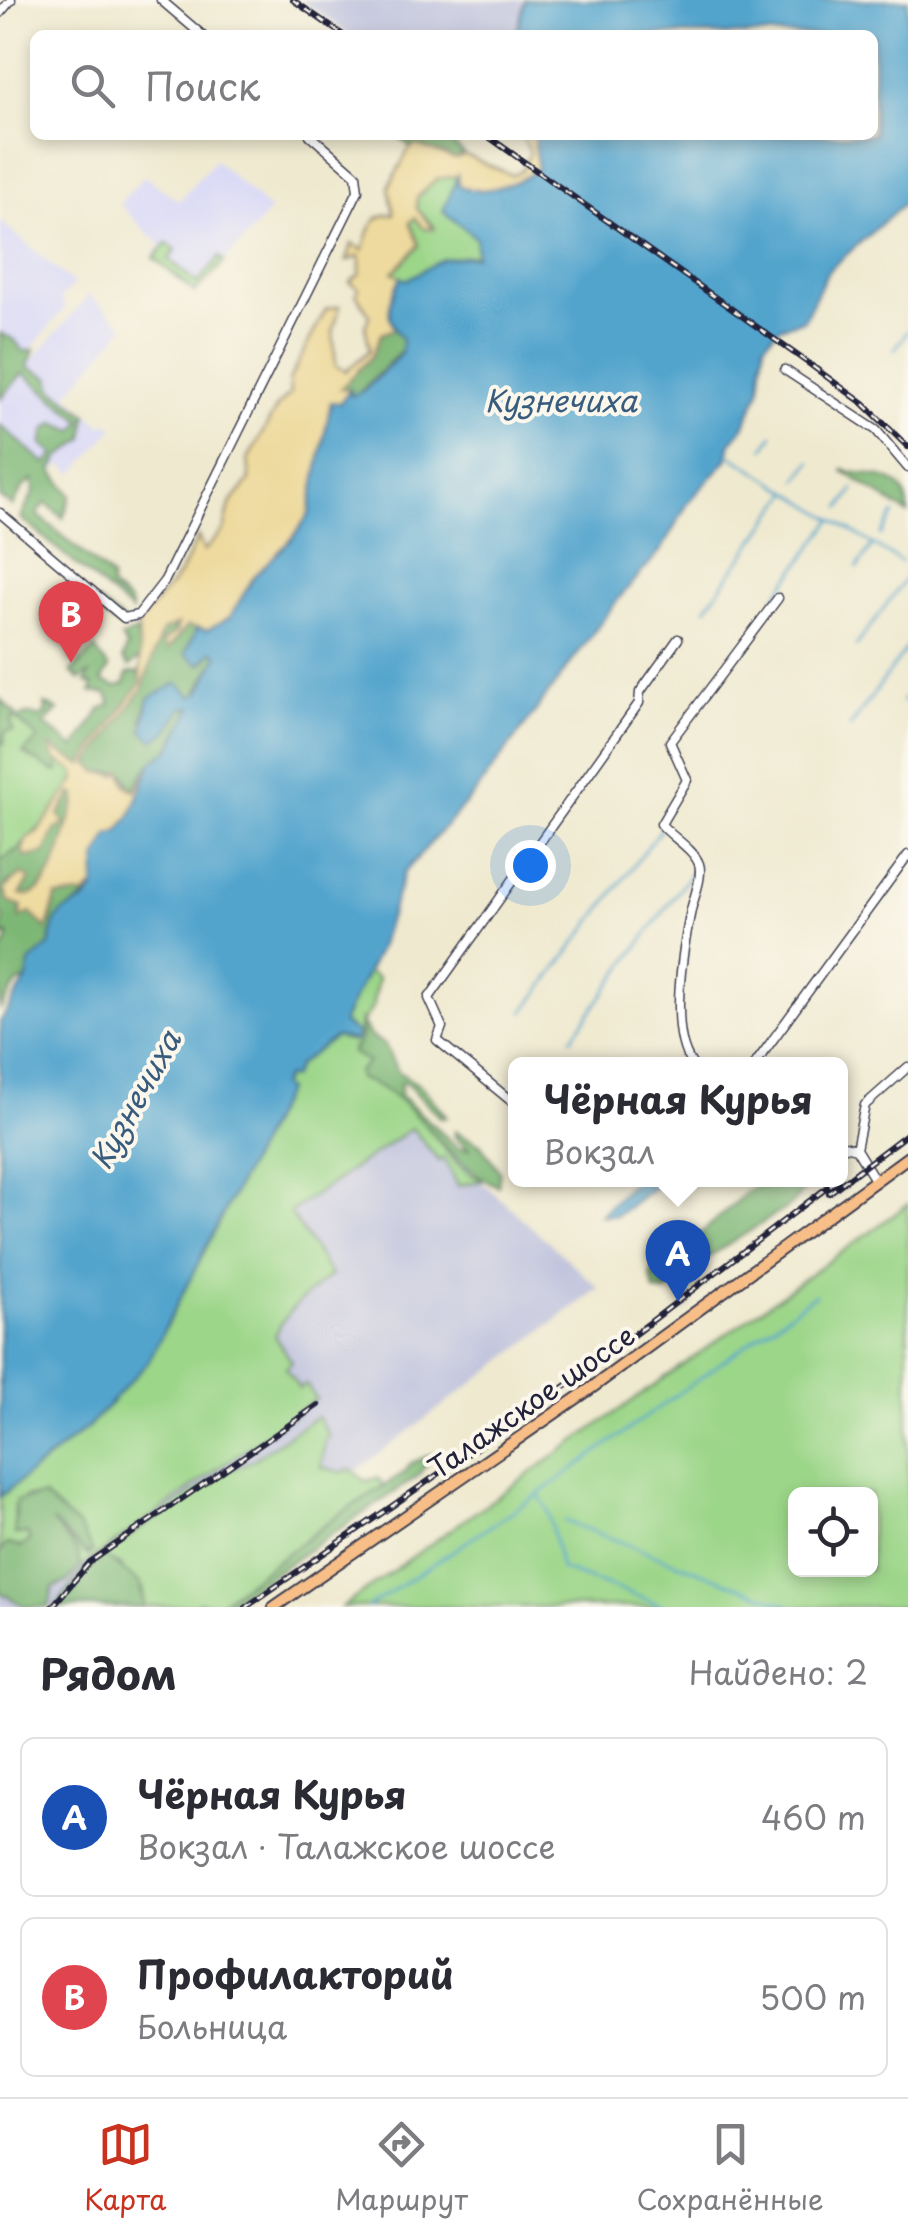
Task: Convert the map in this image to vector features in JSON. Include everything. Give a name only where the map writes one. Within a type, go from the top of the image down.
[{"type":"main road","name":"Талажское шоссе","points":[[274,1607],[590,1389],[908,1157]]},
{"type":"street","points":[[0,13],[11,0]]},
{"type":"street","points":[[161,0],[196,30]]},
{"type":"street","points":[[0,514],[93,594],[130,620],[166,580],[358,191],[356,175],[316,140]]},
{"type":"street","points":[[785,370],[876,430],[908,468]]},
{"type":"street","points":[[689,1057],[678,1035],[678,1020],[684,946],[700,871],[693,855],[660,824],[687,780],[670,742],[778,598]]},
{"type":"street","points":[[508,1097],[438,1040],[442,1026],[429,1003],[639,703],[640,692],[678,639]]},
{"type":"street","points":[[760,1057],[908,854]]},
{"type":"street","points":[[875,1180],[856,1149],[865,1105],[908,1067]]},
{"type":"street","points":[[848,1147],[856,1149]]},
{"type":"shaded area","points":[[301,0],[525,0],[517,30],[344,30]]},
{"type":"shaded area","points":[[215,160],[270,211],[195,295],[152,257],[161,246],[119,204],[144,176],[179,201]]},
{"type":"shaded area","points":[[0,221],[74,284],[61,298],[65,308],[25,357],[29,364],[89,295],[125,326],[67,395],[103,426],[108,422],[114,427],[74,474],[61,464],[41,488],[0,453]]},
{"type":"shaded area","points":[[342,1055],[599,1288],[176,1607],[0,1607],[0,1502]]},
{"type":"green space","points":[[402,140],[449,140],[464,154],[455,159],[417,145],[412,148]]},
{"type":"green space","points":[[458,176],[443,212],[476,237],[476,255],[443,259],[406,280],[392,273],[418,247],[409,228],[411,220],[415,218],[424,228],[434,226],[417,209],[417,197],[437,178]]},
{"type":"green space","points":[[167,243],[176,250],[169,259],[197,283],[220,257],[224,262],[195,292],[154,258]]},
{"type":"green space","points":[[394,329],[402,338],[403,349],[356,396],[339,389],[370,358],[381,334]]},
{"type":"green space","points":[[0,333],[15,340],[23,351],[34,350],[28,367],[49,377],[53,389],[87,414],[84,439],[59,458],[52,470],[71,495],[63,518],[46,503],[37,514],[111,577],[111,588],[130,603],[132,612],[21,518],[34,491],[33,480],[23,487],[13,506],[0,498],[0,425],[46,464],[55,454],[42,444],[46,429],[55,423],[74,431],[82,421],[23,373],[0,399]]},
{"type":"green space","points":[[842,470],[896,483],[907,500],[908,514]]},
{"type":"green space","points":[[99,602],[124,622],[123,628],[99,615],[79,624],[80,616]]},
{"type":"green space","points":[[176,622],[174,643],[187,626],[197,628],[185,654],[202,664],[213,651],[218,656],[195,696],[167,690],[149,698],[142,720],[166,733],[182,708],[192,707],[168,751],[148,766],[133,791],[124,773],[98,772],[89,764],[142,689],[162,631]]},
{"type":"green space","points":[[136,631],[142,656],[129,667],[123,659],[127,647],[121,638]]},
{"type":"green space","points":[[95,649],[109,668],[102,681],[116,687],[125,683],[127,674],[139,672],[142,681],[83,764],[68,760],[51,747],[59,761],[59,771],[53,771],[23,753],[38,739],[16,718],[30,714],[39,718],[46,712],[45,704],[58,710],[44,724],[75,748],[101,709],[111,704],[107,694],[91,692],[93,685],[86,683],[89,674],[80,680],[71,672]]},
{"type":"green space","points":[[0,699],[16,714],[11,722],[13,731],[5,732],[4,744],[0,741]]},
{"type":"green space","points":[[0,705],[77,769],[56,809],[0,868]]},
{"type":"green space","points":[[76,793],[59,857],[41,887],[31,895],[20,896],[29,881],[22,874],[7,884],[4,892],[9,902],[21,906],[20,916],[30,913],[43,921],[44,927],[50,923],[56,897],[84,895],[91,885],[94,890],[54,924],[49,945],[30,963],[27,979],[17,984],[0,1009],[0,955],[9,938],[7,934],[0,940],[4,916],[0,913],[0,861],[25,844],[26,857],[45,853],[55,830],[65,824],[59,815],[70,794]]},
{"type":"green space","points":[[365,971],[378,978],[372,1008],[359,1027],[360,1041],[352,1049],[368,1062],[358,1072],[409,1107],[463,1169],[484,1180],[458,1186],[444,1158],[439,1161],[412,1128],[293,1210],[290,1213],[331,1275],[292,1310],[275,1336],[292,1362],[286,1368],[299,1388],[306,1384],[316,1399],[81,1567],[78,1553],[52,1521],[90,1556],[90,1548],[73,1524],[42,1496],[26,1497],[14,1506],[15,1534],[28,1534],[30,1541],[21,1547],[7,1544],[0,1552],[0,1497],[89,1426],[148,1362],[286,1090],[281,1087],[287,1075],[292,1077],[298,1065],[335,1037],[351,1042],[357,1033],[343,1023]]},
{"type":"green space","points":[[361,1021],[370,1036],[385,1045],[397,1071],[422,1087],[447,1117],[441,1118],[407,1084],[400,1083],[400,1095],[458,1148],[469,1149],[455,1137],[455,1131],[480,1144],[500,1171],[498,1186],[459,1160],[397,1098],[359,1079],[358,1072],[368,1062],[352,1053],[361,1038]]},
{"type":"green space","points":[[807,1187],[791,1205],[707,1258],[666,1292],[654,1291],[651,1275],[658,1262],[696,1238],[751,1188]]},
{"type":"green space","points":[[908,1204],[908,1607],[342,1607]]},
{"type":"green space","points":[[317,1416],[329,1437],[325,1440],[321,1467],[341,1472],[351,1469],[365,1481],[378,1478],[385,1487],[337,1516],[217,1605],[144,1607],[143,1587],[127,1578],[122,1566],[103,1557],[94,1561],[221,1474],[251,1461]]},
{"type":"green space","points":[[434,1454],[417,1477],[224,1607],[194,1607],[199,1602],[219,1604],[337,1516],[405,1472],[411,1463]]},
{"type":"green space","points":[[43,1496],[80,1528],[93,1552],[86,1554],[52,1521],[78,1553],[81,1567],[67,1582],[53,1588],[49,1607],[26,1607],[0,1592],[0,1552],[7,1544],[21,1547],[30,1541],[28,1534],[15,1534],[16,1501]]},
{"type":"green space","points":[[105,1556],[140,1583],[144,1607],[55,1607],[83,1571]]},
{"type":"sand","points":[[524,140],[535,140],[537,169],[510,184],[477,190],[458,185],[457,176],[437,179],[417,197],[417,209],[434,229],[424,228],[415,218],[410,222],[419,245],[393,272],[401,277],[393,294],[394,329],[381,334],[372,356],[341,388],[350,389],[340,403],[331,403],[309,514],[292,539],[255,575],[230,617],[207,630],[187,626],[167,650],[163,642],[176,632],[178,624],[162,631],[142,689],[89,763],[98,772],[117,775],[121,770],[127,786],[136,791],[152,762],[131,815],[98,857],[95,886],[84,895],[56,897],[47,929],[30,913],[20,918],[22,907],[9,902],[4,889],[22,874],[30,879],[20,895],[31,895],[41,888],[56,863],[75,804],[76,795],[72,793],[59,815],[65,824],[55,830],[45,853],[26,857],[22,852],[27,838],[37,833],[76,779],[75,772],[56,760],[50,747],[83,765],[141,682],[138,625],[180,573],[198,537],[204,551],[224,530],[230,504],[250,480],[248,459],[277,407],[290,394],[289,380],[326,309],[340,306],[333,332],[336,366],[346,371],[370,350],[365,326],[370,315],[356,294],[359,289],[350,282],[360,274],[360,256],[347,261],[352,244],[363,250],[375,220],[394,214],[389,187],[409,149],[417,145],[455,159],[465,155],[512,175],[522,170],[530,152]]},
{"type":"water","name":"Кузнечиха","points":[[525,0],[908,0],[908,200],[828,271],[804,320],[780,327],[764,344],[760,390],[744,427],[731,443],[727,460],[688,503],[662,549],[616,602],[475,793],[404,873],[379,949],[344,1018],[343,1024],[357,1033],[356,1041],[335,1037],[298,1065],[292,1078],[286,1076],[281,1086],[286,1090],[148,1362],[89,1426],[0,1497],[0,1022],[27,979],[30,963],[49,945],[56,920],[85,901],[94,890],[97,857],[109,835],[119,831],[131,815],[152,762],[170,749],[192,707],[182,708],[166,733],[153,740],[143,730],[149,698],[177,683],[192,696],[200,692],[218,656],[213,651],[199,664],[185,654],[197,628],[207,630],[230,617],[255,575],[292,539],[309,514],[331,402],[340,403],[350,389],[351,396],[365,390],[401,354],[402,338],[392,323],[390,309],[401,277],[406,280],[443,259],[476,256],[476,238],[443,211],[458,176],[459,185],[477,190],[521,179],[537,169],[534,140],[878,140],[878,30],[517,30]]},
{"type":"water","points":[[628,1187],[655,1187],[616,1216],[600,1215]]},
{"type":"waterway","points":[[894,350],[908,331]]},
{"type":"waterway","points":[[764,448],[773,435]]},
{"type":"waterway","points":[[729,454],[901,562]]},
{"type":"waterway","points":[[797,480],[811,462]]},
{"type":"waterway","points":[[841,508],[854,489]]},
{"type":"waterway","points":[[706,608],[789,492]]},
{"type":"waterway","points":[[881,535],[894,514]]},
{"type":"waterway","points":[[775,597],[833,519]]},
{"type":"waterway","points":[[857,568],[873,545]]},
{"type":"waterway","points":[[856,646],[908,575]]},
{"type":"waterway","points":[[850,727],[908,646]]},
{"type":"waterway","points":[[902,702],[908,693]]},
{"type":"waterway","points":[[524,1012],[661,829]]},
{"type":"waterway","points":[[571,1039],[697,865]]},
{"type":"waterway","points":[[368,1607],[539,1494],[815,1295]]},
{"type":"waterway","points":[[539,1495],[548,1511],[561,1569],[667,1607]]},
{"type":"waterway","points":[[565,1521],[793,1607]]},
{"type":"railway","points":[[293,0],[336,30]]},
{"type":"railway","points":[[493,140],[864,404],[908,447]]},
{"type":"railway","points":[[848,1179],[908,1133]]},
{"type":"railway","points":[[246,1607],[573,1381],[828,1187]]},
{"type":"railway","points":[[829,1193],[837,1187]]},
{"type":"railway","points":[[52,1607],[90,1562],[318,1405]]},
{"type":"place","name":"Профилакторий","points":[[71,663]]},
{"type":"place","name":"Чёрная Курья","points":[[678,1302]]}]
